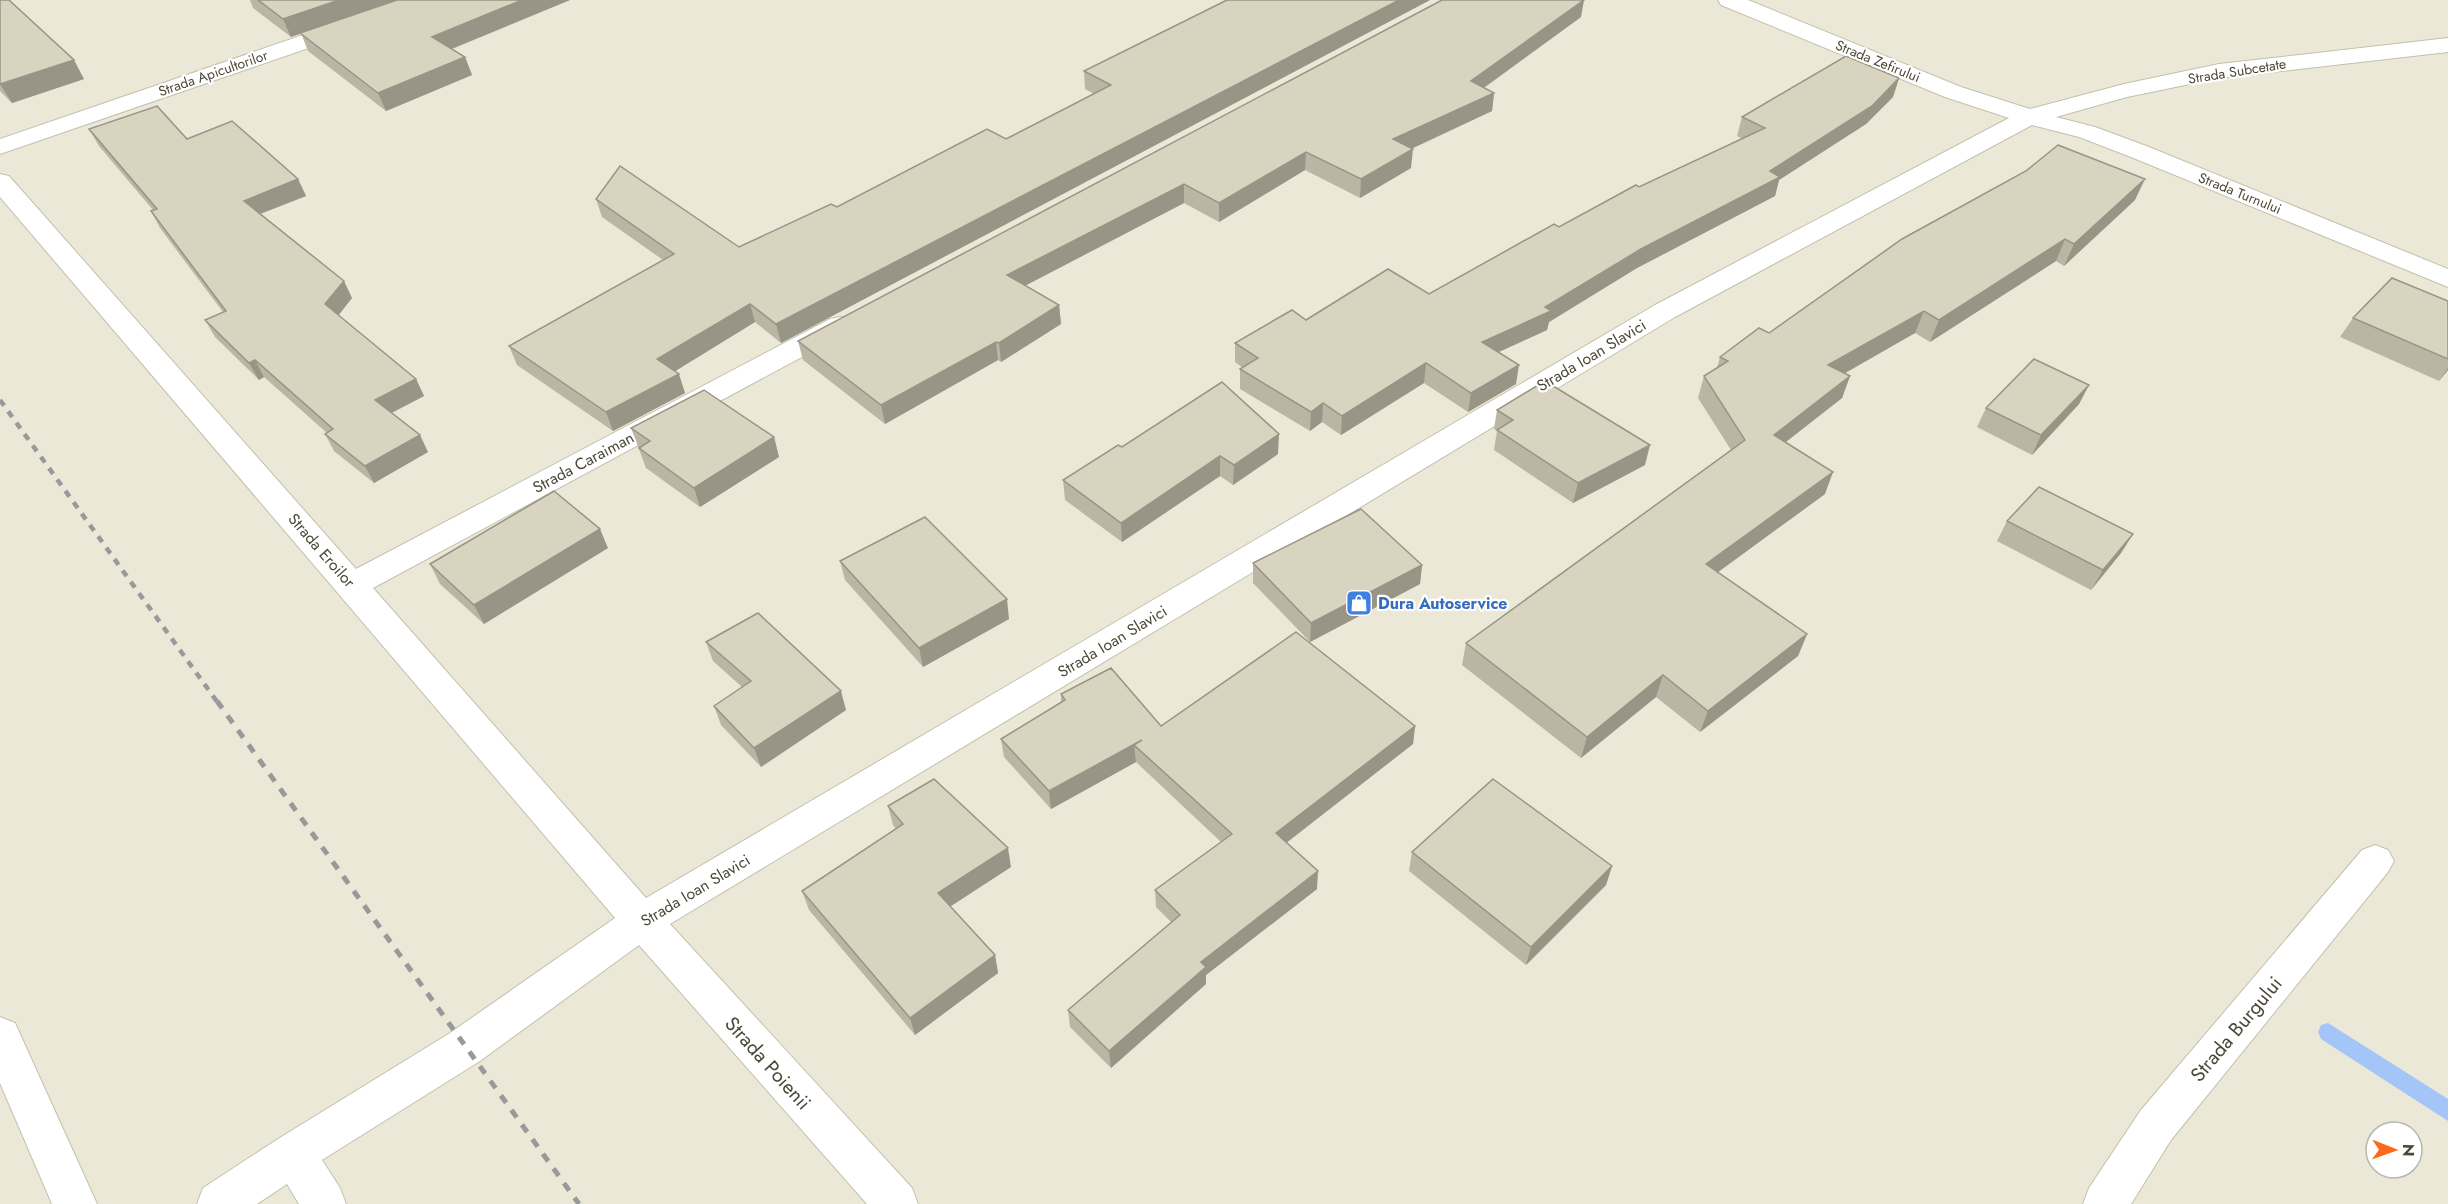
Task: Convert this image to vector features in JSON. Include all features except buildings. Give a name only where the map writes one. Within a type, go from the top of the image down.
[{"type":"street","name":"Strada Apicultorilor","points":[[0,147],[426,0]]},
{"type":"street","name":"Strada Zefirului","points":[[1729,0],[1953,92],[2029,117]]},
{"type":"street","name":"Strada Subcetate","points":[[2029,117],[2124,91],[2219,71],[2448,45]]},
{"type":"street","points":[[2416,47],[2448,62]]},
{"type":"street","name":"Strada Turnului","points":[[2029,117],[2087,132],[2140,152],[2448,279]]},
{"type":"street","name":"Strada Ioan Slavici","points":[[219,1204],[293,1154],[465,1047],[642,921],[1665,311],[2029,117]]},
{"type":"street","name":"Strada Eroilor","points":[[0,181],[642,921]]},
{"type":"street","name":"Strada Caraiman","points":[[352,585],[859,315]]},
{"type":"street","name":"Strada Burgului","points":[[2105,1204],[2156,1125],[2375,861]]},
{"type":"street","name":"Strada Poienii","points":[[642,921],[896,1204]]},
{"type":"street","points":[[0,1036],[75,1204]]},
{"type":"street","points":[[293,1154],[324,1204]]},
{"type":"shaded area","points":[[0,0],[2448,0],[2448,1204],[0,1204]]},
{"type":"waterway","points":[[2328,1032],[2448,1111]]},
{"type":"railway","points":[[0,400],[218,703]]},
{"type":"railway","points":[[217,701],[579,1204]]},
{"type":"place","name":"Dura Autoservice","points":[[1359,603]]}]
